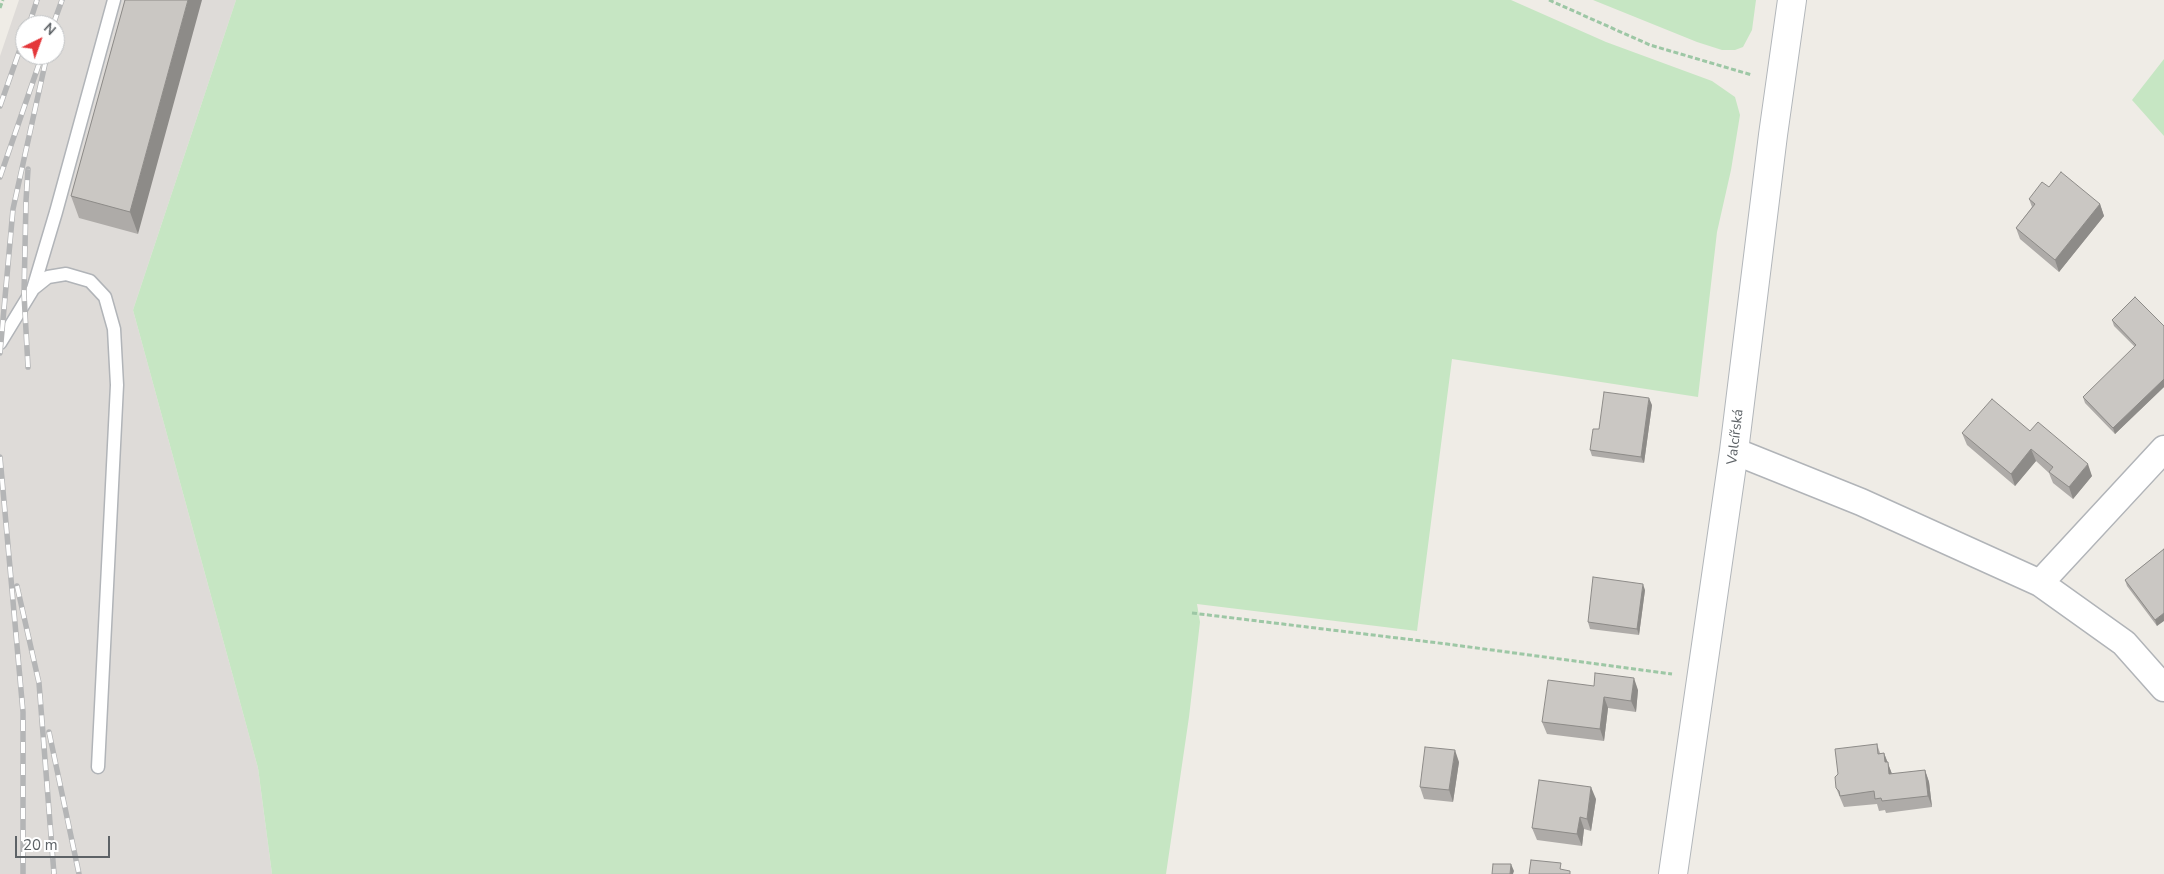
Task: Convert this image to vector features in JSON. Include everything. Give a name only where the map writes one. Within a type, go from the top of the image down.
[{"type":"main road","name":"Valcířská","points":[[1673,874],[1734,451],[1773,135],[1782,83],[1792,0]]},
{"type":"street","points":[[2040,583],[2164,449]]},
{"type":"street","points":[[1734,451],[1861,502],[2040,583],[2124,643],[2164,688]]},
{"type":"lane","points":[[0,343],[33,289],[114,0]]},
{"type":"lane","points":[[33,289],[48,277],[66,274],[90,281],[105,297],[114,329],[116,385],[98,767]]},
{"type":"path","points":[[0,8],[3,0]]},
{"type":"path","points":[[1549,0],[1650,45],[1782,83]]},
{"type":"path","points":[[1192,614],[1447,644],[1701,678]]},
{"type":"shaded area","points":[[19,0],[236,0],[133,310],[258,768],[272,874],[0,874],[0,56]]},
{"type":"green space","points":[[236,0],[1511,0],[1606,42],[1712,81],[1735,97],[1740,115],[1731,170],[1717,232],[1698,397],[1452,359],[1417,631],[1197,604],[1200,622],[1189,717],[1166,874],[272,874],[258,768],[133,310]]},
{"type":"green space","points":[[1593,0],[1756,0],[1752,30],[1743,47],[1735,50],[1722,50],[1697,42]]},
{"type":"green space","points":[[2164,59],[2164,136],[2132,100]]},
{"type":"building","points":[[125,0],[188,0],[130,212],[71,196]]},
{"type":"building","points":[[2061,172],[2100,204],[2055,260],[2016,228],[2035,204],[2029,199],[2042,182],[2049,187]]},
{"type":"building","points":[[2135,297],[2164,326],[2164,379],[2113,428],[2083,397],[2136,345],[2112,320]]},
{"type":"building","points":[[1604,392],[1649,398],[1641,457],[1590,450],[1593,429],[1599,429]]},
{"type":"building","points":[[1992,399],[2030,431],[2038,422],[2088,464],[2069,487],[2049,472],[2053,467],[2031,449],[2011,474],[1962,433]]},
{"type":"building","points":[[2164,549],[2164,613],[2155,620],[2125,580]]},
{"type":"building","points":[[1593,577],[1643,584],[1637,629],[1588,622]]},
{"type":"building","points":[[1595,673],[1634,678],[1631,701],[1604,697],[1600,729],[1542,722],[1548,680],[1594,686]]},
{"type":"building","points":[[1877,744],[1878,754],[1884,753],[1885,762],[1888,762],[1889,774],[1925,770],[1928,796],[1882,801],[1881,798],[1875,799],[1874,791],[1840,796],[1836,788],[1835,777],[1838,774],[1835,749]]},
{"type":"building","points":[[1425,747],[1455,750],[1449,790],[1420,787]]},
{"type":"building","points":[[1539,780],[1591,787],[1587,819],[1580,817],[1577,834],[1532,828]]},
{"type":"building","points":[[1531,860],[1561,863],[1560,869],[1570,871],[1570,874],[1529,874]]},
{"type":"building","points":[[1493,864],[1511,864],[1510,874],[1492,874]]},
{"type":"railway","points":[[32,15],[37,0]]},
{"type":"railway","points":[[57,15],[62,0]]},
{"type":"railway","points":[[0,106],[15,63]]},
{"type":"railway","points":[[0,177],[39,65]]},
{"type":"railway","points":[[0,353],[13,209],[45,65]]},
{"type":"railway","points":[[28,169],[24,294],[28,367]]},
{"type":"railway","points":[[0,457],[23,712],[23,874]]},
{"type":"railway","points":[[17,586],[39,683],[54,874]]},
{"type":"railway","points":[[49,732],[79,874]]}]
